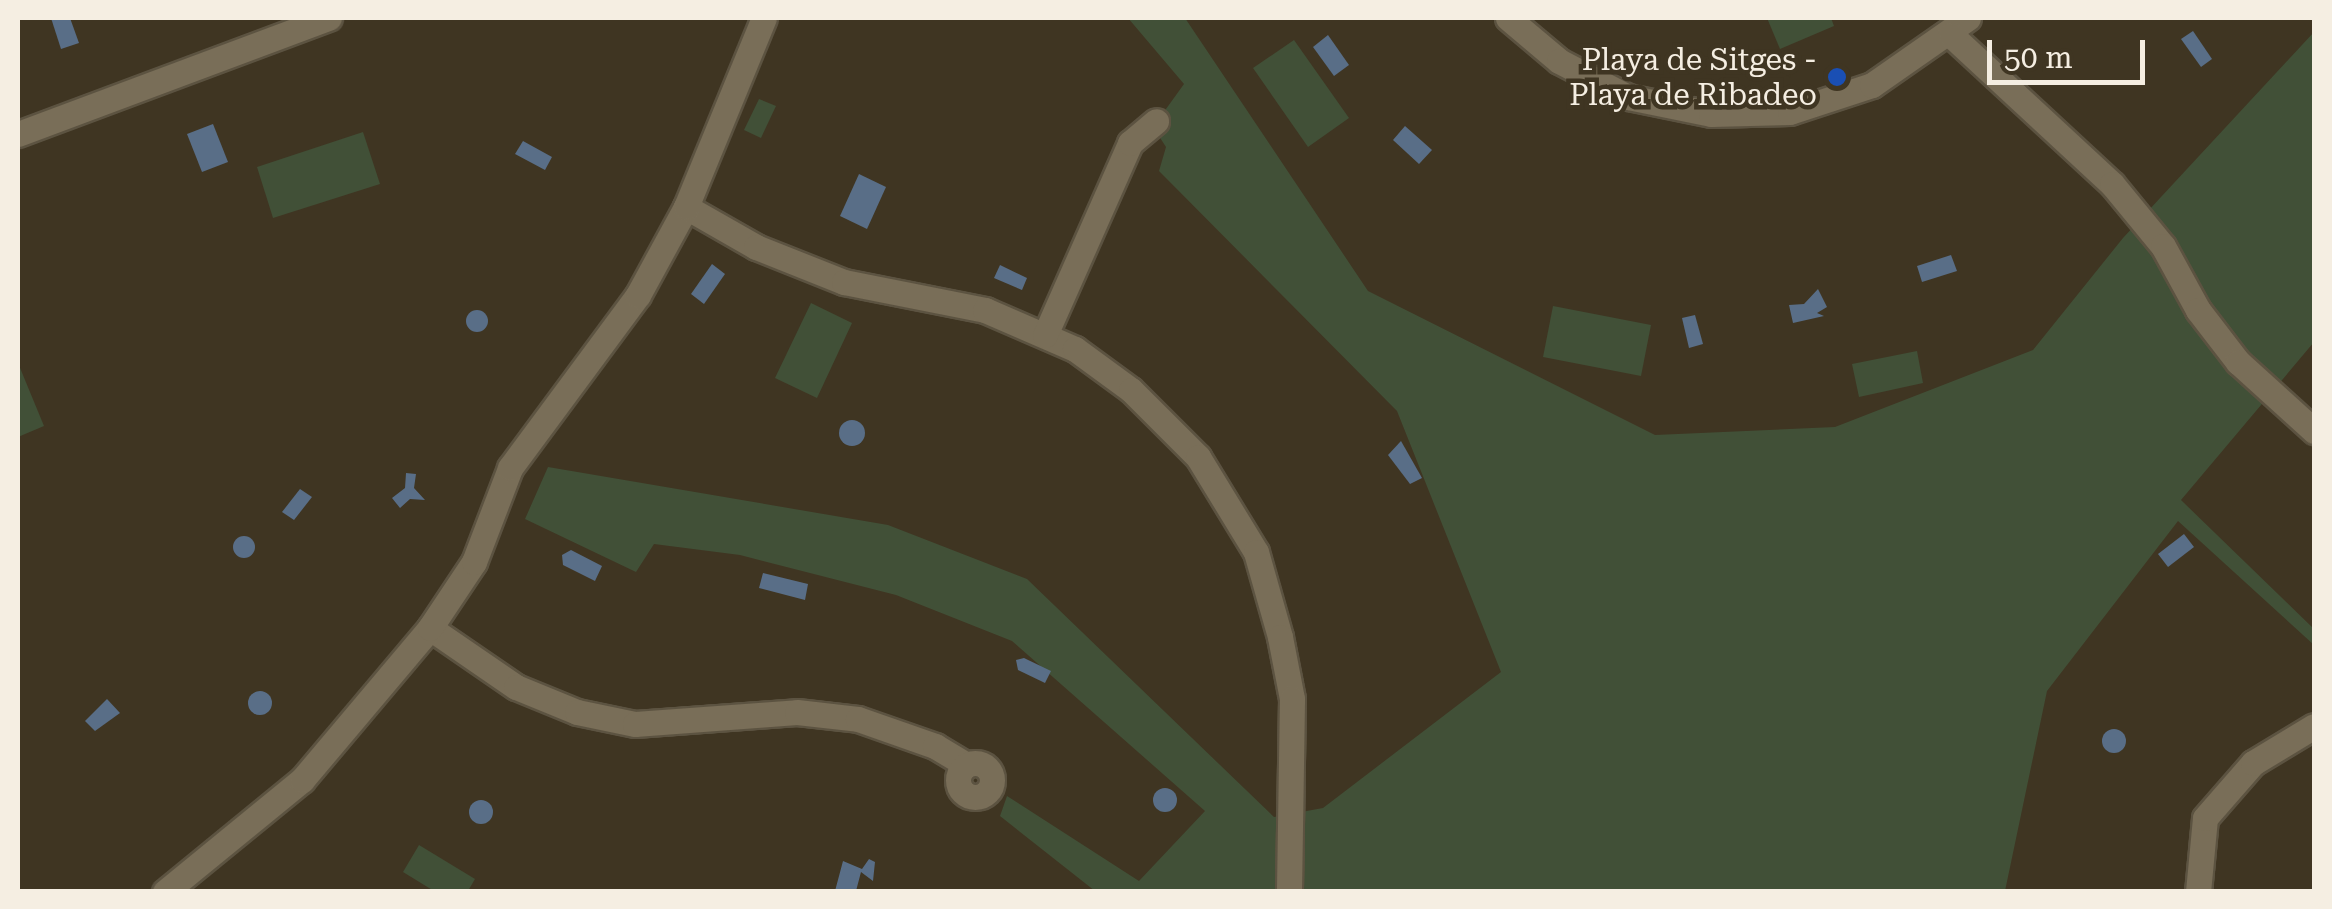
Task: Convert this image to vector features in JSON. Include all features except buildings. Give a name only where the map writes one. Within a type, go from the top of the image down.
[{"type":"street","points":[[18,134],[330,18]]},
{"type":"street","points":[[165,892],[302,780],[430,628],[474,562],[510,468],[638,295],[686,208],[764,18]]},
{"type":"street","points":[[1508,18],[1559,61],[1628,97],[1712,114],[1790,112],[1872,85],[1960,26],[2112,184],[2163,246],[2198,310],[2238,362],[2314,431]]},
{"type":"street","points":[[1046,335],[1130,143],[1156,121]]},
{"type":"street","points":[[686,208],[756,247],[844,282],[985,310],[1046,335],[1131,390],[1198,457],[1256,552],[1292,698],[1289,892]]},
{"type":"street","points":[[430,628],[516,687],[577,712],[635,724],[797,712],[858,719],[935,746],[962,764]]},
{"type":"street","points":[[2198,892],[2205,818],[2253,763],[2314,726]]},
{"type":"green space","points":[[1128,18],[1185,18],[1368,291],[1655,435],[1835,427],[2033,350],[2123,238],[2314,32],[2314,342],[2181,500],[2314,629],[2314,645],[2178,521],[2047,691],[2005,891],[1095,891],[1000,816],[1007,796],[1139,881],[1205,811],[1012,641],[896,595],[740,555],[654,544],[636,572],[525,519],[548,467],[888,525],[1027,579],[1274,817],[1323,808],[1501,672],[1397,411],[1159,171],[1166,147],[1153,127],[1184,84]]},
{"type":"green space","points":[[1767,18],[1831,18],[1834,26],[1780,49]]},
{"type":"green space","points":[[1294,40],[1349,118],[1308,147],[1253,68]]},
{"type":"green space","points":[[759,99],[776,106],[761,138],[744,130]]},
{"type":"green space","points":[[363,132],[380,184],[273,218],[257,167]]},
{"type":"green space","points":[[811,303],[852,323],[817,398],[775,378]]},
{"type":"green space","points":[[1553,306],[1651,325],[1641,376],[1543,357]]},
{"type":"green space","points":[[1917,351],[1923,383],[1859,397],[1852,364]]},
{"type":"green space","points":[[18,363],[44,426],[18,437]]},
{"type":"green space","points":[[419,845],[475,879],[468,891],[434,891],[403,872]]},
{"type":"water","points":[[51,18],[70,18],[79,43],[61,49]]},
{"type":"water","points":[[2193,31],[2212,59],[2201,67],[2181,39]]},
{"type":"water","points":[[1328,35],[1349,65],[1334,76],[1313,47]]},
{"type":"water","points":[[213,124],[228,162],[202,172],[187,134]]},
{"type":"water","points":[[1405,126],[1432,150],[1419,164],[1393,140]]},
{"type":"water","points":[[523,141],[552,157],[545,170],[515,154]]},
{"type":"water","points":[[859,174],[886,187],[867,229],[840,216]]},
{"type":"water","points":[[1951,255],[1957,271],[1922,282],[1917,266]]},
{"type":"water","points":[[712,264],[725,274],[704,304],[691,294]]},
{"type":"water","points":[[1000,265],[1027,278],[1022,290],[994,278]]},
{"type":"water","points":[[1818,289],[1827,307],[1817,313],[1824,316],[1793,323],[1789,305],[1804,304]]},
{"type":"water","points":[[477,310],[485,313],[485,329],[477,332],[469,329],[466,321],[469,313]]},
{"type":"water","points":[[1695,315],[1703,344],[1689,348],[1682,318]]},
{"type":"water","points":[[852,420],[861,424],[865,433],[861,442],[852,446],[843,442],[839,433],[843,424]]},
{"type":"water","points":[[1401,441],[1422,478],[1410,484],[1388,455]]},
{"type":"water","points":[[406,473],[416,474],[414,488],[425,500],[410,499],[400,508],[392,498],[405,488]]},
{"type":"water","points":[[300,489],[312,497],[294,520],[282,512]]},
{"type":"water","points":[[2184,534],[2194,547],[2168,567],[2158,554]]},
{"type":"water","points":[[244,536],[252,539],[252,555],[244,558],[236,555],[233,547],[236,539]]},
{"type":"water","points":[[571,550],[602,566],[595,581],[563,565],[562,555]]},
{"type":"water","points":[[763,573],[808,584],[805,600],[759,588]]},
{"type":"water","points":[[1024,658],[1051,671],[1045,683],[1018,670],[1016,660]]},
{"type":"water","points":[[260,691],[272,703],[260,715],[248,703]]},
{"type":"water","points":[[107,699],[120,713],[95,731],[85,721]]},
{"type":"water","points":[[2114,729],[2123,732],[2123,750],[2114,753],[2105,750],[2102,741],[2105,732]]},
{"type":"water","points":[[1165,788],[1177,800],[1165,812],[1153,800]]},
{"type":"water","points":[[481,800],[493,812],[481,824],[469,812]]},
{"type":"water","points":[[869,859],[875,862],[873,881],[861,872],[856,891],[835,891],[843,861],[862,869]]},
{"type":"place","name":"Playa de Sitges - Playa de Ribadeo","points":[[1837,77]]}]
